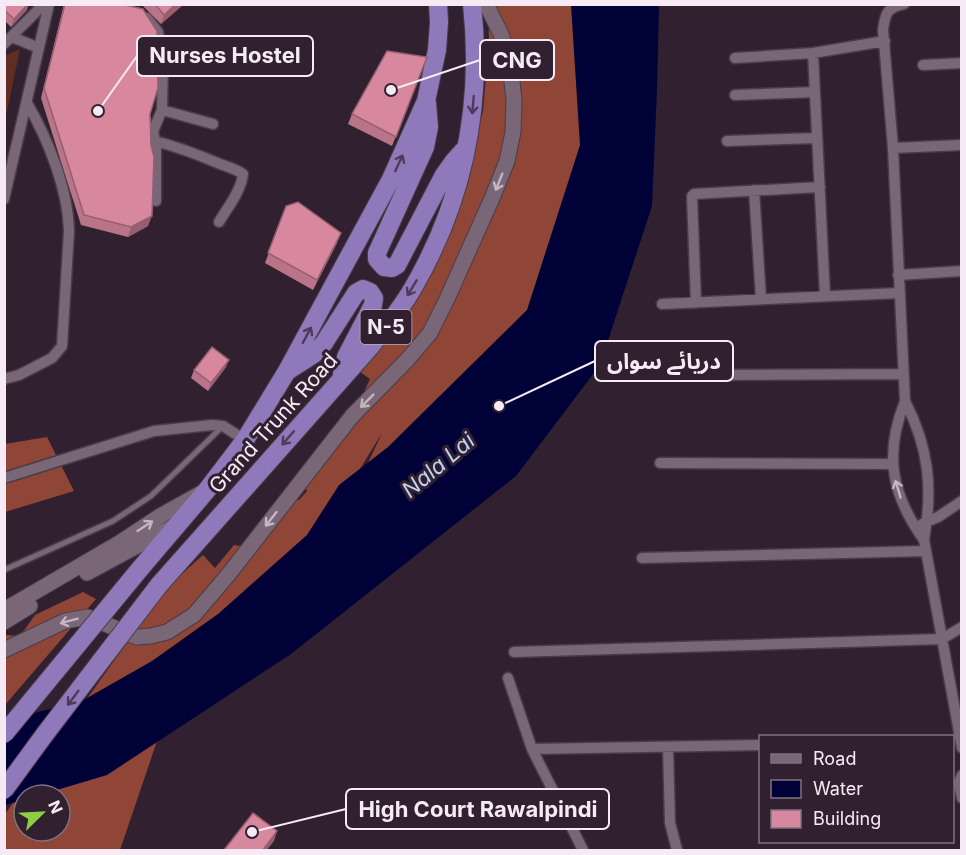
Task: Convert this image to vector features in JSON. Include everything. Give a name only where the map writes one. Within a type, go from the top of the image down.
[{"type":"highway","name":"Grand Trunk Road","points":[[4,734],[207,490],[244,440],[287,371],[391,179],[426,101],[437,50],[438,4]]},
{"type":"highway","name":"Grand Trunk Road","points":[[4,790],[159,585],[370,347],[413,289],[447,218],[458,186],[467,147],[476,74],[472,4]]},
{"type":"highway","points":[[426,101],[429,127],[425,147],[377,253],[377,260],[384,267],[392,268],[397,265],[444,175],[467,147]]},
{"type":"highway","points":[[287,371],[314,354],[324,343],[356,293],[363,289],[370,292],[374,298],[373,305],[346,357],[341,378]]},
{"type":"main road","points":[[4,650],[65,621],[92,617],[137,637],[167,632],[194,615],[352,416],[430,333],[493,196],[507,161],[513,132],[514,100],[510,64],[501,34],[486,4]]},
{"type":"main road","points":[[4,610],[207,490]]},
{"type":"main road","points":[[4,622],[49,594],[179,523]]},
{"type":"street","points":[[8,41],[44,4]]},
{"type":"street","points":[[4,199],[49,4]]},
{"type":"street","points":[[904,4],[890,9],[885,16],[884,30],[904,401],[897,421],[892,464],[899,494],[925,546]]},
{"type":"street","points":[[143,13],[158,32],[163,62],[162,110],[153,131],[156,146],[156,201]]},
{"type":"street","points":[[8,41],[39,48]]},
{"type":"street","points":[[735,58],[813,53],[885,41]]},
{"type":"street","points":[[813,53],[825,296]]},
{"type":"street","points":[[923,65],[962,63]]},
{"type":"street","points":[[735,95],[815,92]]},
{"type":"street","points":[[4,379],[19,375],[52,358],[62,346],[68,214],[52,157],[27,103]]},
{"type":"street","points":[[162,110],[213,124]]},
{"type":"street","points":[[727,141],[817,138]]},
{"type":"street","points":[[155,141],[202,156],[243,174],[238,191],[219,222]]},
{"type":"street","points":[[892,148],[962,145]]},
{"type":"street","points":[[696,303],[692,196],[697,193],[820,187]]},
{"type":"street","points":[[754,190],[761,299]]},
{"type":"street","points":[[898,275],[962,271]]},
{"type":"street","points":[[662,304],[898,293]]},
{"type":"street","points":[[715,375],[903,374]]},
{"type":"street","points":[[904,401],[914,419],[926,458],[928,478],[925,546],[958,744]]},
{"type":"street","points":[[4,478],[154,431],[223,426],[244,440]]},
{"type":"street","points":[[660,463],[892,464]]},
{"type":"street","points":[[913,526],[938,518],[962,501]]},
{"type":"street","points":[[642,558],[925,546]]},
{"type":"street","points":[[514,652],[942,639],[962,627]]},
{"type":"street","points":[[508,678],[532,749],[583,850]]},
{"type":"street","points":[[532,749],[759,745]]},
{"type":"street","points":[[668,747],[670,823],[677,850]]},
{"type":"street","points":[[962,775],[959,783],[962,798]]},
{"type":"lane","points":[[4,570],[113,521],[151,496],[223,426]]},
{"type":"shaded area","points":[[488,5],[578,5],[593,147],[536,333],[345,512],[382,433],[311,549],[189,647],[120,850],[5,850],[5,814],[12,804],[12,843],[72,843],[72,783],[27,783],[165,589],[203,555],[215,568],[234,545],[255,548],[288,496],[299,500],[307,491],[304,485],[338,424],[364,392],[370,379],[356,369],[398,323],[467,174],[483,111],[489,42]]},
{"type":"shaded area","points":[[20,49],[7,112],[4,111],[4,56]]},
{"type":"shaded area","points":[[47,437],[74,491],[5,512],[5,444]]},
{"type":"shaded area","points":[[83,592],[96,599],[5,705],[5,635],[20,636],[35,615]]},
{"type":"water","name":"Nala Lai","points":[[571,5],[659,5],[652,206],[600,365],[516,476],[291,654],[107,775],[72,785],[72,783],[12,783],[12,803],[5,805],[4,720],[80,702],[152,661],[218,614],[307,535],[339,485],[388,447],[527,310],[580,145]]},
{"type":"building","points":[[4,4],[28,4],[14,19],[4,10]]},
{"type":"building","points":[[65,4],[121,4],[143,9],[157,31],[158,88],[150,114],[151,145],[154,157],[152,216],[131,227],[84,215],[44,88]]},
{"type":"building","points":[[155,4],[176,4],[164,15]]},
{"type":"building","points":[[387,51],[427,57],[396,137],[352,114]]},
{"type":"building","points":[[298,202],[341,233],[317,280],[268,253],[286,206]]},
{"type":"building","points":[[212,347],[229,360],[211,383],[194,370]]},
{"type":"building","points":[[253,813],[277,831],[263,850],[224,850]]},
{"type":"place","name":"CNG","points":[[391,90]]},
{"type":"place","name":"Nurses Hostel","points":[[98,111]]},
{"type":"place","name":"دریائے سواں","points":[[499,406]]},
{"type":"place","name":"High Court Rawalpindi","points":[[252,832]]}]
